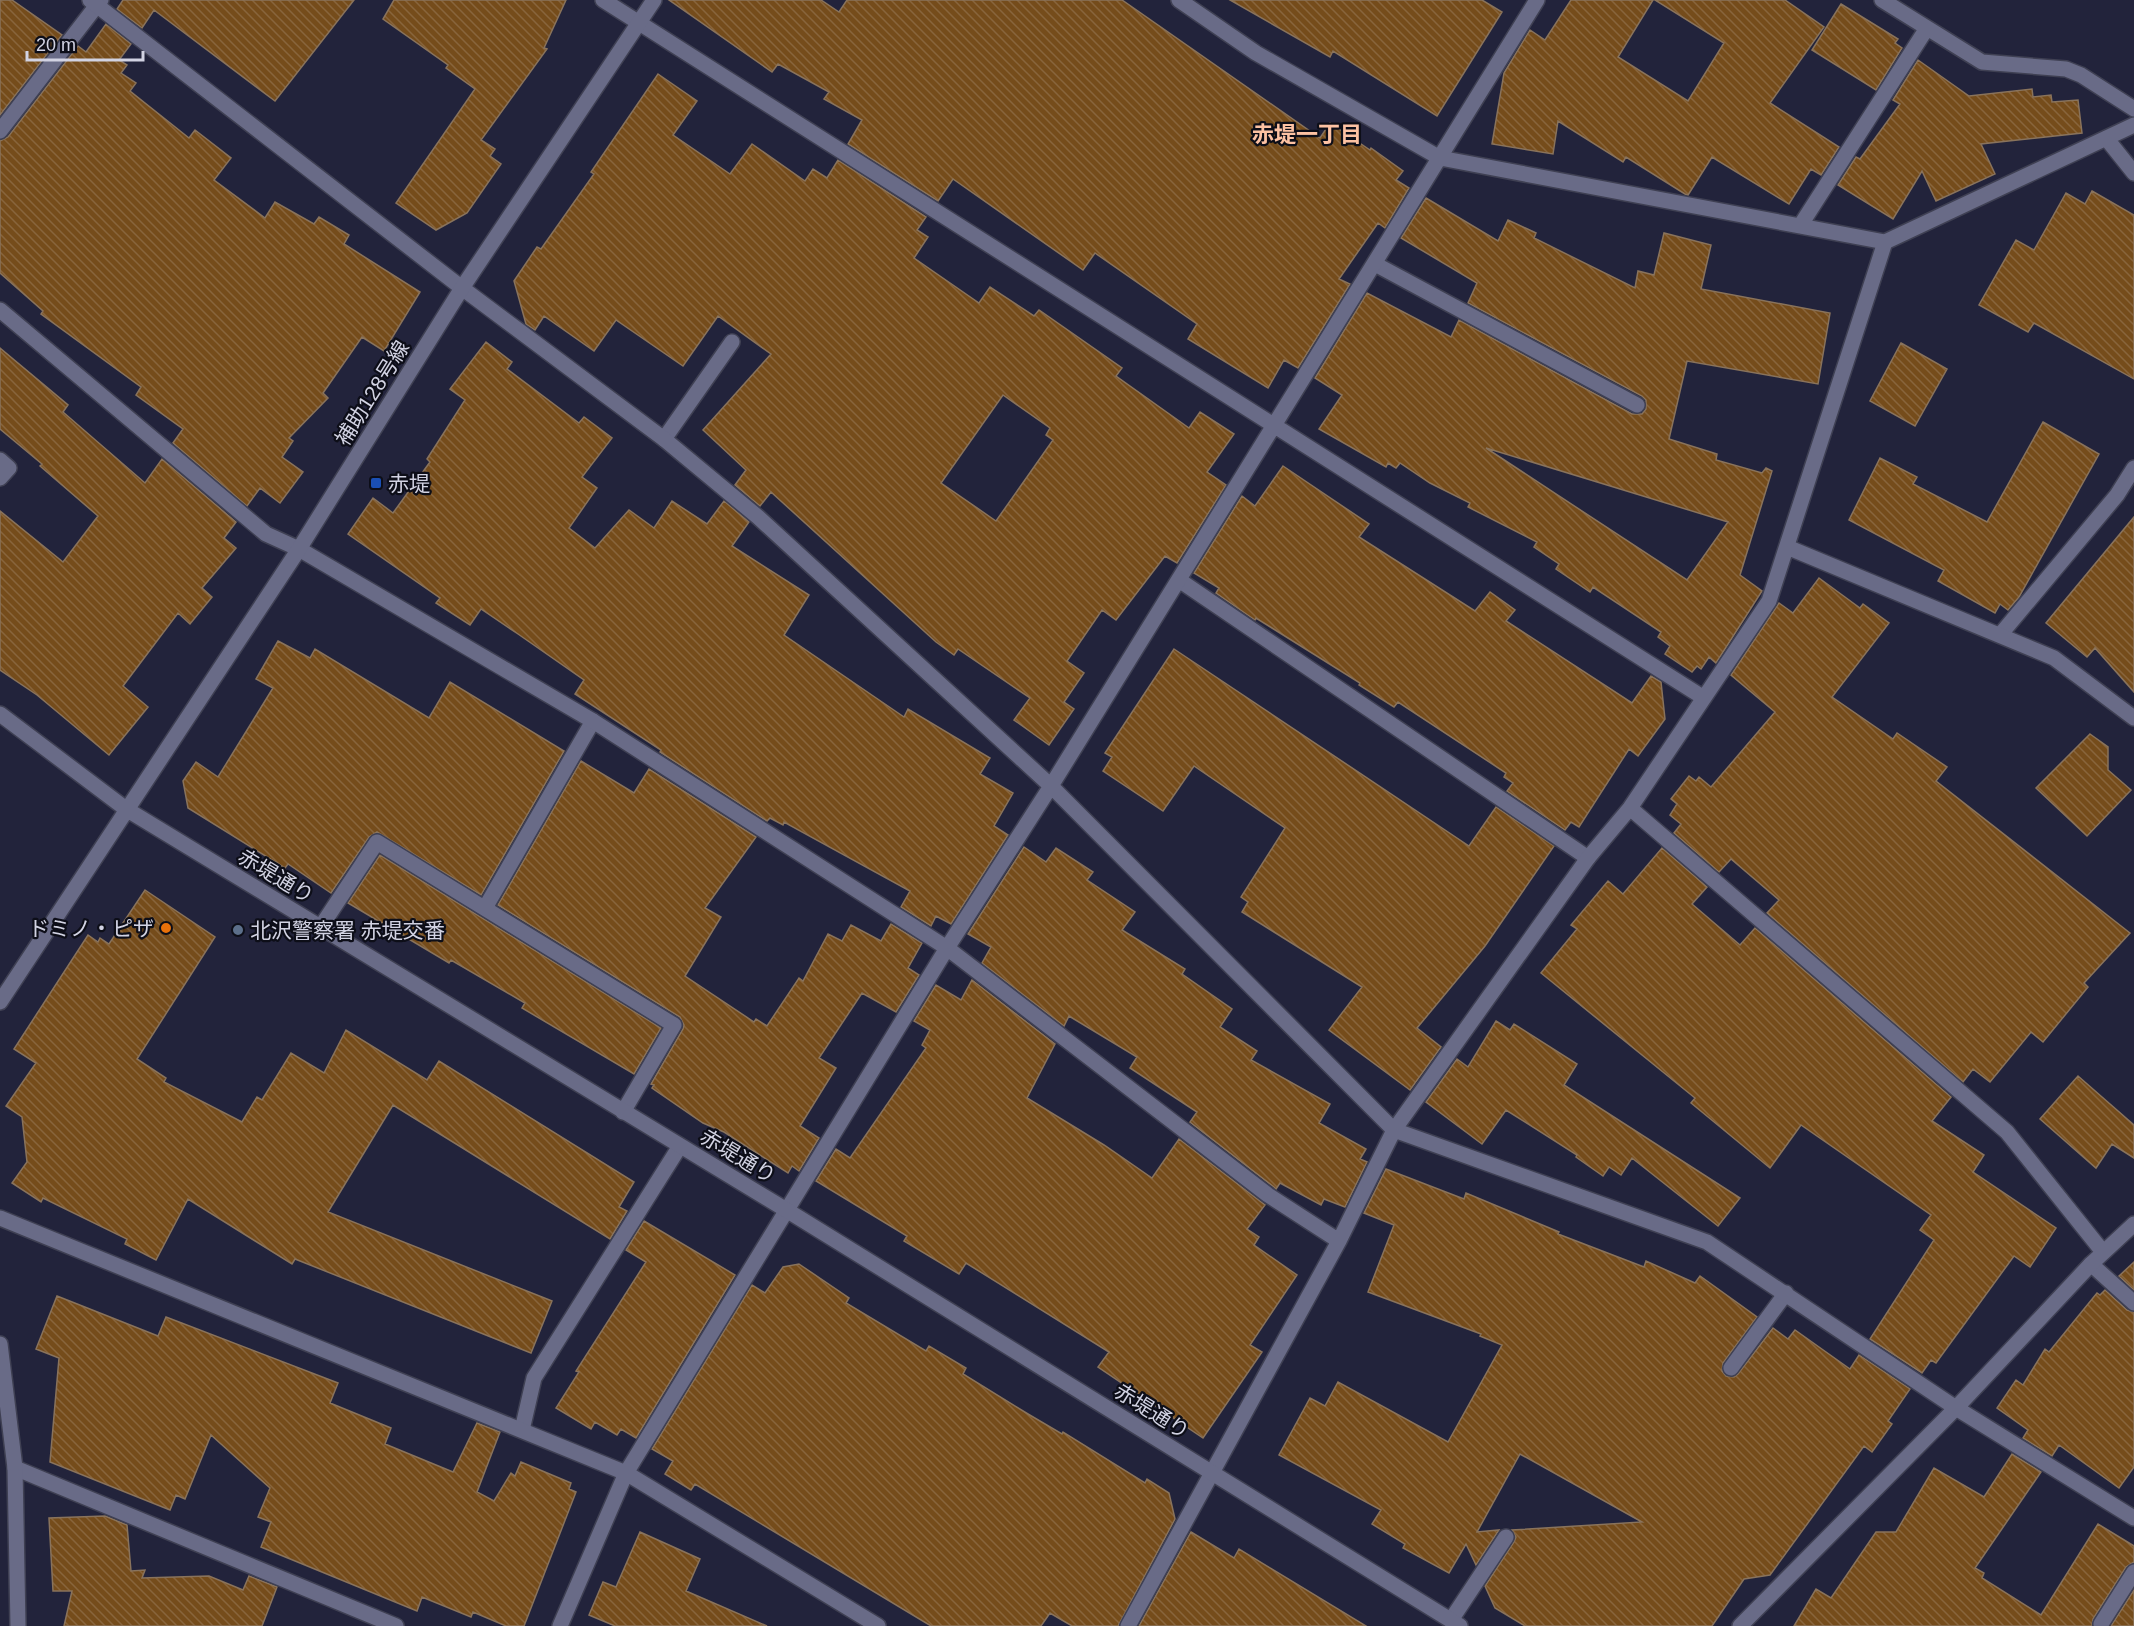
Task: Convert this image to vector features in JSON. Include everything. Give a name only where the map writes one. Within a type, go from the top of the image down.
[{"type":"street","points":[[603,0],[1704,698]]},
{"type":"street","name":"補助128号線","points":[[0,1002],[298,549],[462,288],[654,0]]},
{"type":"street","points":[[1179,0],[1256,53],[1440,158],[1885,242],[2134,125]]},
{"type":"street","points":[[563,1625],[626,1473],[947,948],[1051,786],[1537,0]]},
{"type":"street","points":[[1882,0],[1982,62],[2066,69],[2081,75],[2134,109]]},
{"type":"street","points":[[0,131],[96,2],[462,288],[664,439],[758,517],[1051,786],[1394,1130],[1707,1242],[1956,1408],[2134,1518]]},
{"type":"street","points":[[1800,226],[1927,28]]},
{"type":"street","points":[[2106,138],[2134,173]]},
{"type":"street","points":[[1128,1626],[1210,1472],[1339,1241],[1394,1130],[1588,858],[1630,808],[1769,601],[1885,242]]},
{"type":"street","points":[[1375,264],[1637,405]]},
{"type":"street","points":[[0,310],[266,534],[298,549],[593,722],[947,948],[1268,1195],[1339,1241]]},
{"type":"street","points":[[664,439],[732,342]]},
{"type":"street","points":[[0,460],[9,468],[0,478]]},
{"type":"street","points":[[2000,635],[2116,495],[2134,468]]},
{"type":"street","points":[[1787,547],[2054,658],[2134,718]]},
{"type":"street","points":[[1179,580],[1588,858]]},
{"type":"street","name":"赤堤通り","points":[[0,714],[126,809],[788,1211],[1456,1623]]},
{"type":"street","points":[[485,908],[593,722]]},
{"type":"street","points":[[1630,808],[2007,1132],[2103,1252]]},
{"type":"street","points":[[320,928],[376,842],[485,908],[674,1025],[623,1112]]},
{"type":"street","points":[[522,1430],[534,1378],[680,1146]]},
{"type":"street","points":[[0,1218],[626,1473],[878,1626]]},
{"type":"street","points":[[1740,1626],[1956,1408],[2091,1264],[2134,1224]]},
{"type":"street","points":[[2091,1264],[2134,1304]]},
{"type":"street","points":[[1731,1368],[1786,1293]]},
{"type":"street","points":[[0,1344],[15,1468],[18,1626]]},
{"type":"street","points":[[15,1468],[396,1626]]},
{"type":"street","points":[[1456,1623],[1506,1537]]},
{"type":"street","points":[[2101,1624],[2134,1572]]},
{"type":"building","points":[[0,0],[12,0],[62,35],[0,115]]},
{"type":"building","points":[[123,0],[354,0],[275,101],[154,10],[142,28],[117,9]]},
{"type":"building","points":[[394,0],[566,0],[544,48],[547,49],[481,140],[495,149],[490,156],[501,164],[467,213],[436,230],[396,203],[475,89],[446,68],[448,65],[383,19]]},
{"type":"building","points":[[669,0],[821,0],[839,12],[847,0],[1122,0],[1320,138],[1330,123],[1370,150],[1371,148],[1403,171],[1396,180],[1409,188],[1385,228],[1378,223],[1339,279],[1350,284],[1298,368],[1284,360],[1268,388],[1188,339],[1197,324],[1095,253],[1083,270],[953,179],[938,201],[848,144],[862,120],[824,99],[829,92],[778,64],[772,72]]},
{"type":"building","points":[[1230,0],[1482,0],[1502,12],[1437,116],[1333,51],[1330,57]]},
{"type":"building","points":[[1571,0],[1653,0],[1618,57],[1688,101],[1724,43],[1655,0],[1785,0],[1824,27],[1770,103],[1839,147],[1821,175],[1811,169],[1789,204],[1712,157],[1688,195],[1685,194],[1626,157],[1623,162],[1558,121],[1553,154],[1492,144],[1504,73],[1530,30],[1545,40]]},
{"type":"building","points":[[1841,4],[1898,39],[1895,43],[1902,48],[1876,90],[1812,50]]},
{"type":"building","points":[[106,24],[131,44],[119,60],[127,65],[121,73],[136,83],[130,91],[189,138],[195,130],[231,158],[214,180],[265,218],[275,202],[314,224],[319,217],[349,235],[344,244],[420,292],[384,351],[362,337],[323,393],[328,398],[289,438],[293,441],[282,457],[303,472],[280,503],[260,488],[247,506],[173,443],[183,429],[136,395],[141,387],[41,314],[43,311],[0,273],[0,141],[8,137],[78,46],[86,52]]},
{"type":"building","points":[[1918,60],[1969,96],[2032,89],[2033,97],[2051,95],[2052,102],[2078,100],[2082,133],[1981,144],[1995,174],[1936,201],[1922,171],[1893,219],[1838,185],[1856,157],[1860,159],[1900,104],[1893,100]]},
{"type":"building","points":[[658,74],[697,101],[673,135],[730,174],[752,144],[805,181],[813,169],[827,178],[838,160],[926,217],[917,230],[928,237],[914,258],[979,303],[990,287],[1034,316],[1039,310],[1122,368],[1116,376],[1189,428],[1200,412],[1234,434],[1207,472],[1226,485],[1177,563],[1165,556],[1116,620],[1102,610],[1067,661],[1084,673],[1064,702],[1074,709],[1049,745],[1014,720],[1030,698],[958,649],[954,655],[936,642],[771,492],[760,506],[735,485],[746,470],[703,430],[771,354],[718,316],[683,366],[616,320],[594,351],[544,316],[535,330],[526,324],[514,281],[537,247],[541,249],[594,174],[591,172]],"holes":[[[1003,395],[1050,428],[1046,435],[1053,440],[996,521],[941,483]]]},
{"type":"building","points":[[2092,191],[2134,215],[2134,379],[2034,323],[2028,332],[1979,305],[2016,240],[2034,250],[2066,193],[2085,204]]},
{"type":"building","points":[[1426,198],[1498,241],[1508,220],[1536,233],[1534,238],[1635,288],[1638,271],[1654,275],[1664,233],[1711,245],[1701,289],[1830,313],[1818,384],[1687,361],[1669,439],[1717,454],[1716,460],[1762,473],[1766,468],[1772,471],[1740,575],[1762,591],[1716,663],[1709,657],[1701,669],[1697,666],[1692,672],[1665,654],[1670,646],[1658,637],[1661,632],[1593,587],[1590,592],[1556,569],[1559,564],[1534,547],[1537,542],[1468,507],[1470,503],[1430,483],[1400,463],[1396,468],[1388,463],[1386,467],[1319,429],[1342,395],[1315,378],[1367,293],[1451,337],[1459,320],[1632,414],[1642,414],[1646,409],[1646,400],[1642,396],[1468,303],[1477,283],[1401,238]],"holes":[[[1486,448],[1728,522],[1687,580]]]},
{"type":"building","points":[[486,342],[512,362],[507,369],[579,423],[584,417],[612,438],[582,477],[597,488],[569,528],[595,548],[629,510],[654,528],[672,501],[707,524],[724,501],[749,522],[732,546],[809,595],[784,635],[904,717],[908,709],[990,758],[980,774],[1013,793],[994,826],[1008,835],[951,924],[936,916],[931,926],[901,907],[910,891],[784,822],[783,825],[770,818],[767,821],[660,752],[661,750],[575,694],[584,680],[481,609],[470,625],[436,603],[440,598],[348,534],[373,498],[393,513],[430,462],[427,459],[465,400],[450,389]]},
{"type":"building","points":[[1901,343],[1947,369],[1915,426],[1870,401]]},
{"type":"building","points":[[0,348],[68,405],[63,412],[145,483],[162,459],[236,522],[224,538],[236,548],[202,588],[212,597],[190,624],[178,613],[123,686],[148,707],[109,755],[37,695],[0,670],[0,511],[63,562],[98,516],[0,429]]},
{"type":"building","points":[[2043,422],[2099,454],[2019,597],[2008,610],[2000,604],[1995,613],[1938,581],[1944,570],[1849,520],[1880,458],[1917,477],[1913,484],[1987,522]]},
{"type":"building","points":[[1283,466],[1369,524],[1359,537],[1475,611],[1490,592],[1515,610],[1506,621],[1632,703],[1651,676],[1661,682],[1665,719],[1638,756],[1629,749],[1579,827],[1571,822],[1565,830],[1507,791],[1513,783],[1504,777],[1506,773],[1398,702],[1394,707],[1359,685],[1360,683],[1256,618],[1255,620],[1216,593],[1219,588],[1194,573],[1242,496],[1255,506]]},
{"type":"building","points":[[2134,517],[2134,692],[2095,648],[2087,657],[2046,623]]},
{"type":"building","points":[[1819,578],[1860,608],[1863,604],[1889,623],[1832,697],[1893,739],[1897,733],[1947,767],[1936,781],[2130,933],[2084,983],[2088,987],[2043,1042],[2031,1032],[1990,1082],[1973,1069],[1963,1082],[1767,913],[1779,900],[1731,859],[1719,872],[1674,833],[1681,824],[1670,815],[1677,804],[1671,799],[1689,776],[1696,781],[1699,777],[1711,787],[1775,712],[1731,675],[1779,603],[1793,613]]},
{"type":"building","points":[[278,641],[310,658],[315,649],[429,718],[450,682],[564,751],[481,895],[377,832],[369,837],[331,893],[288,864],[285,868],[188,808],[183,781],[196,762],[218,777],[273,688],[256,679]]},
{"type":"building","points":[[1174,649],[1469,846],[1496,807],[1554,846],[1485,946],[1417,1028],[1441,1047],[1410,1090],[1329,1030],[1362,987],[1242,912],[1248,902],[1241,897],[1285,828],[1194,766],[1163,811],[1103,771],[1112,757],[1105,753]]},
{"type":"building","points":[[2090,734],[2108,747],[2108,770],[2131,790],[2087,836],[2036,788]]},
{"type":"building","points":[[581,761],[634,793],[649,769],[756,837],[705,908],[721,917],[685,976],[754,1022],[756,1019],[767,1026],[799,978],[803,981],[828,934],[842,941],[851,925],[881,941],[891,924],[922,943],[908,968],[919,975],[896,1012],[862,993],[819,1058],[836,1068],[800,1126],[819,1138],[799,1171],[792,1166],[788,1173],[724,1132],[703,1123],[652,1088],[654,1085],[651,1084],[683,1029],[684,1025],[680,1017],[498,905]]},
{"type":"building","points":[[1024,847],[1046,862],[1056,848],[1093,872],[1087,880],[1135,912],[1122,930],[1185,969],[1182,974],[1232,1009],[1220,1027],[1257,1051],[1251,1060],[1330,1104],[1319,1123],[1366,1149],[1360,1159],[1367,1162],[1345,1207],[1324,1199],[1321,1205],[1280,1183],[1276,1189],[1190,1122],[1197,1112],[1130,1068],[1137,1057],[1069,1016],[1064,1026],[982,963],[991,947],[968,934]]},
{"type":"building","points":[[1662,848],[1707,887],[1692,904],[1740,945],[1755,928],[1951,1097],[1932,1121],[1984,1155],[1973,1172],[2056,1228],[2030,1267],[2014,1256],[1936,1363],[1931,1360],[1922,1373],[1870,1339],[1934,1240],[1920,1230],[1931,1215],[1801,1125],[1770,1168],[1691,1103],[1695,1098],[1541,973],[1577,929],[1571,925],[1608,881],[1623,894]]},
{"type":"building","points":[[380,855],[661,1028],[634,1074],[522,1008],[525,1003],[451,960],[449,963],[348,903]]},
{"type":"building","points":[[145,890],[215,937],[137,1059],[166,1078],[164,1082],[242,1122],[257,1097],[262,1100],[291,1053],[324,1073],[346,1030],[427,1080],[439,1061],[634,1182],[619,1207],[627,1211],[610,1239],[393,1105],[328,1212],[552,1301],[531,1353],[295,1259],[292,1264],[188,1199],[156,1260],[125,1244],[127,1239],[43,1198],[41,1202],[12,1183],[27,1162],[22,1117],[6,1106],[36,1063],[14,1049],[88,935],[98,942],[100,938],[109,944]]},
{"type":"building","points":[[972,980],[1055,1044],[1027,1098],[1104,1145],[1152,1178],[1179,1139],[1265,1205],[1247,1229],[1259,1237],[1254,1245],[1297,1275],[1250,1345],[1262,1352],[1203,1438],[1098,1367],[1109,1352],[966,1263],[959,1274],[904,1241],[907,1236],[816,1181],[836,1149],[850,1158],[926,1048],[922,1045],[930,1030],[914,1021],[936,985],[961,1000]]},
{"type":"building","points":[[1496,1021],[1510,1030],[1514,1024],[1577,1064],[1564,1085],[1740,1198],[1718,1226],[1632,1158],[1621,1175],[1609,1167],[1603,1176],[1576,1157],[1577,1155],[1506,1110],[1482,1144],[1426,1102],[1457,1059],[1468,1067]]},
{"type":"building","points":[[2078,1076],[2134,1125],[2134,1158],[2112,1144],[2096,1168],[2040,1119]]},
{"type":"building","points":[[1386,1169],[1464,1199],[1466,1193],[1559,1232],[1558,1234],[1644,1267],[1646,1261],[1695,1283],[1700,1276],[1757,1317],[1723,1363],[1722,1371],[1726,1376],[1734,1377],[1738,1374],[1773,1328],[1788,1339],[1795,1330],[1850,1369],[1859,1355],[1910,1389],[1888,1421],[1892,1424],[1872,1452],[1864,1446],[1770,1575],[1744,1579],[1712,1626],[1525,1626],[1495,1608],[1485,1586],[1514,1542],[1516,1537],[1512,1530],[1642,1522],[1520,1454],[1477,1532],[1499,1530],[1476,1565],[1466,1544],[1449,1573],[1403,1548],[1405,1544],[1372,1524],[1381,1510],[1279,1455],[1310,1398],[1325,1406],[1338,1382],[1448,1442],[1502,1345],[1480,1336],[1481,1334],[1368,1292],[1394,1225],[1364,1213]]},
{"type":"building","points":[[644,1221],[735,1275],[636,1438],[621,1429],[617,1435],[595,1422],[591,1429],[556,1408],[579,1372],[576,1371],[646,1262],[626,1250]]},
{"type":"building","points":[[2134,1262],[2134,1290],[2119,1276]]},
{"type":"building","points":[[799,1264],[849,1298],[846,1303],[926,1351],[929,1346],[966,1368],[963,1374],[1028,1414],[1062,1434],[1063,1432],[1145,1483],[1147,1479],[1169,1493],[1175,1519],[1118,1626],[1072,1626],[1050,1613],[1041,1626],[931,1626],[695,1484],[691,1490],[665,1474],[673,1461],[652,1449],[752,1285],[765,1293],[783,1267]]},
{"type":"building","points":[[2105,1290],[2127,1310],[2134,1312],[2134,1467],[2119,1488],[2059,1445],[2052,1456],[2023,1438],[2028,1430],[1997,1408],[2016,1380],[2023,1385],[2045,1349],[2049,1352],[2097,1293],[2100,1295]]},
{"type":"building","points":[[57,1296],[158,1336],[166,1317],[338,1383],[330,1403],[391,1428],[385,1444],[453,1472],[477,1423],[500,1432],[477,1492],[494,1501],[511,1473],[515,1476],[521,1462],[571,1483],[569,1489],[576,1492],[524,1626],[506,1626],[473,1612],[471,1617],[422,1597],[417,1611],[261,1547],[271,1522],[258,1517],[270,1488],[211,1435],[185,1499],[176,1495],[170,1510],[50,1462],[59,1358],[36,1349]]},
{"type":"building","points":[[2012,1454],[2041,1472],[1975,1568],[1984,1573],[1982,1578],[2041,1615],[2098,1524],[2134,1546],[2134,1562],[2126,1567],[2093,1619],[2092,1626],[1794,1626],[1816,1589],[1831,1598],[1876,1532],[1896,1532],[1934,1468],[1984,1497]]},
{"type":"building","points":[[105,1516],[127,1525],[131,1571],[145,1570],[142,1578],[209,1576],[243,1590],[249,1576],[277,1587],[262,1626],[64,1626],[72,1591],[53,1591],[49,1518]]},
{"type":"building","points":[[640,1532],[700,1559],[686,1591],[767,1626],[615,1626],[589,1615],[603,1582],[616,1587]]},
{"type":"building","points":[[1191,1532],[1234,1558],[1239,1549],[1366,1626],[1139,1626]]},
{"type":"building","points":[[2134,1590],[2134,1626],[2111,1626]]},
{"type":"place","name":"赤堤","points":[[376,483]]},
{"type":"place","name":"ドミノ・ピザ","points":[[166,928]]},
{"type":"place","name":"北沢警察署 赤堤交番","points":[[238,930]]},
{"type":"district","name":"赤堤一丁目","points":[[1307,134]]}]
